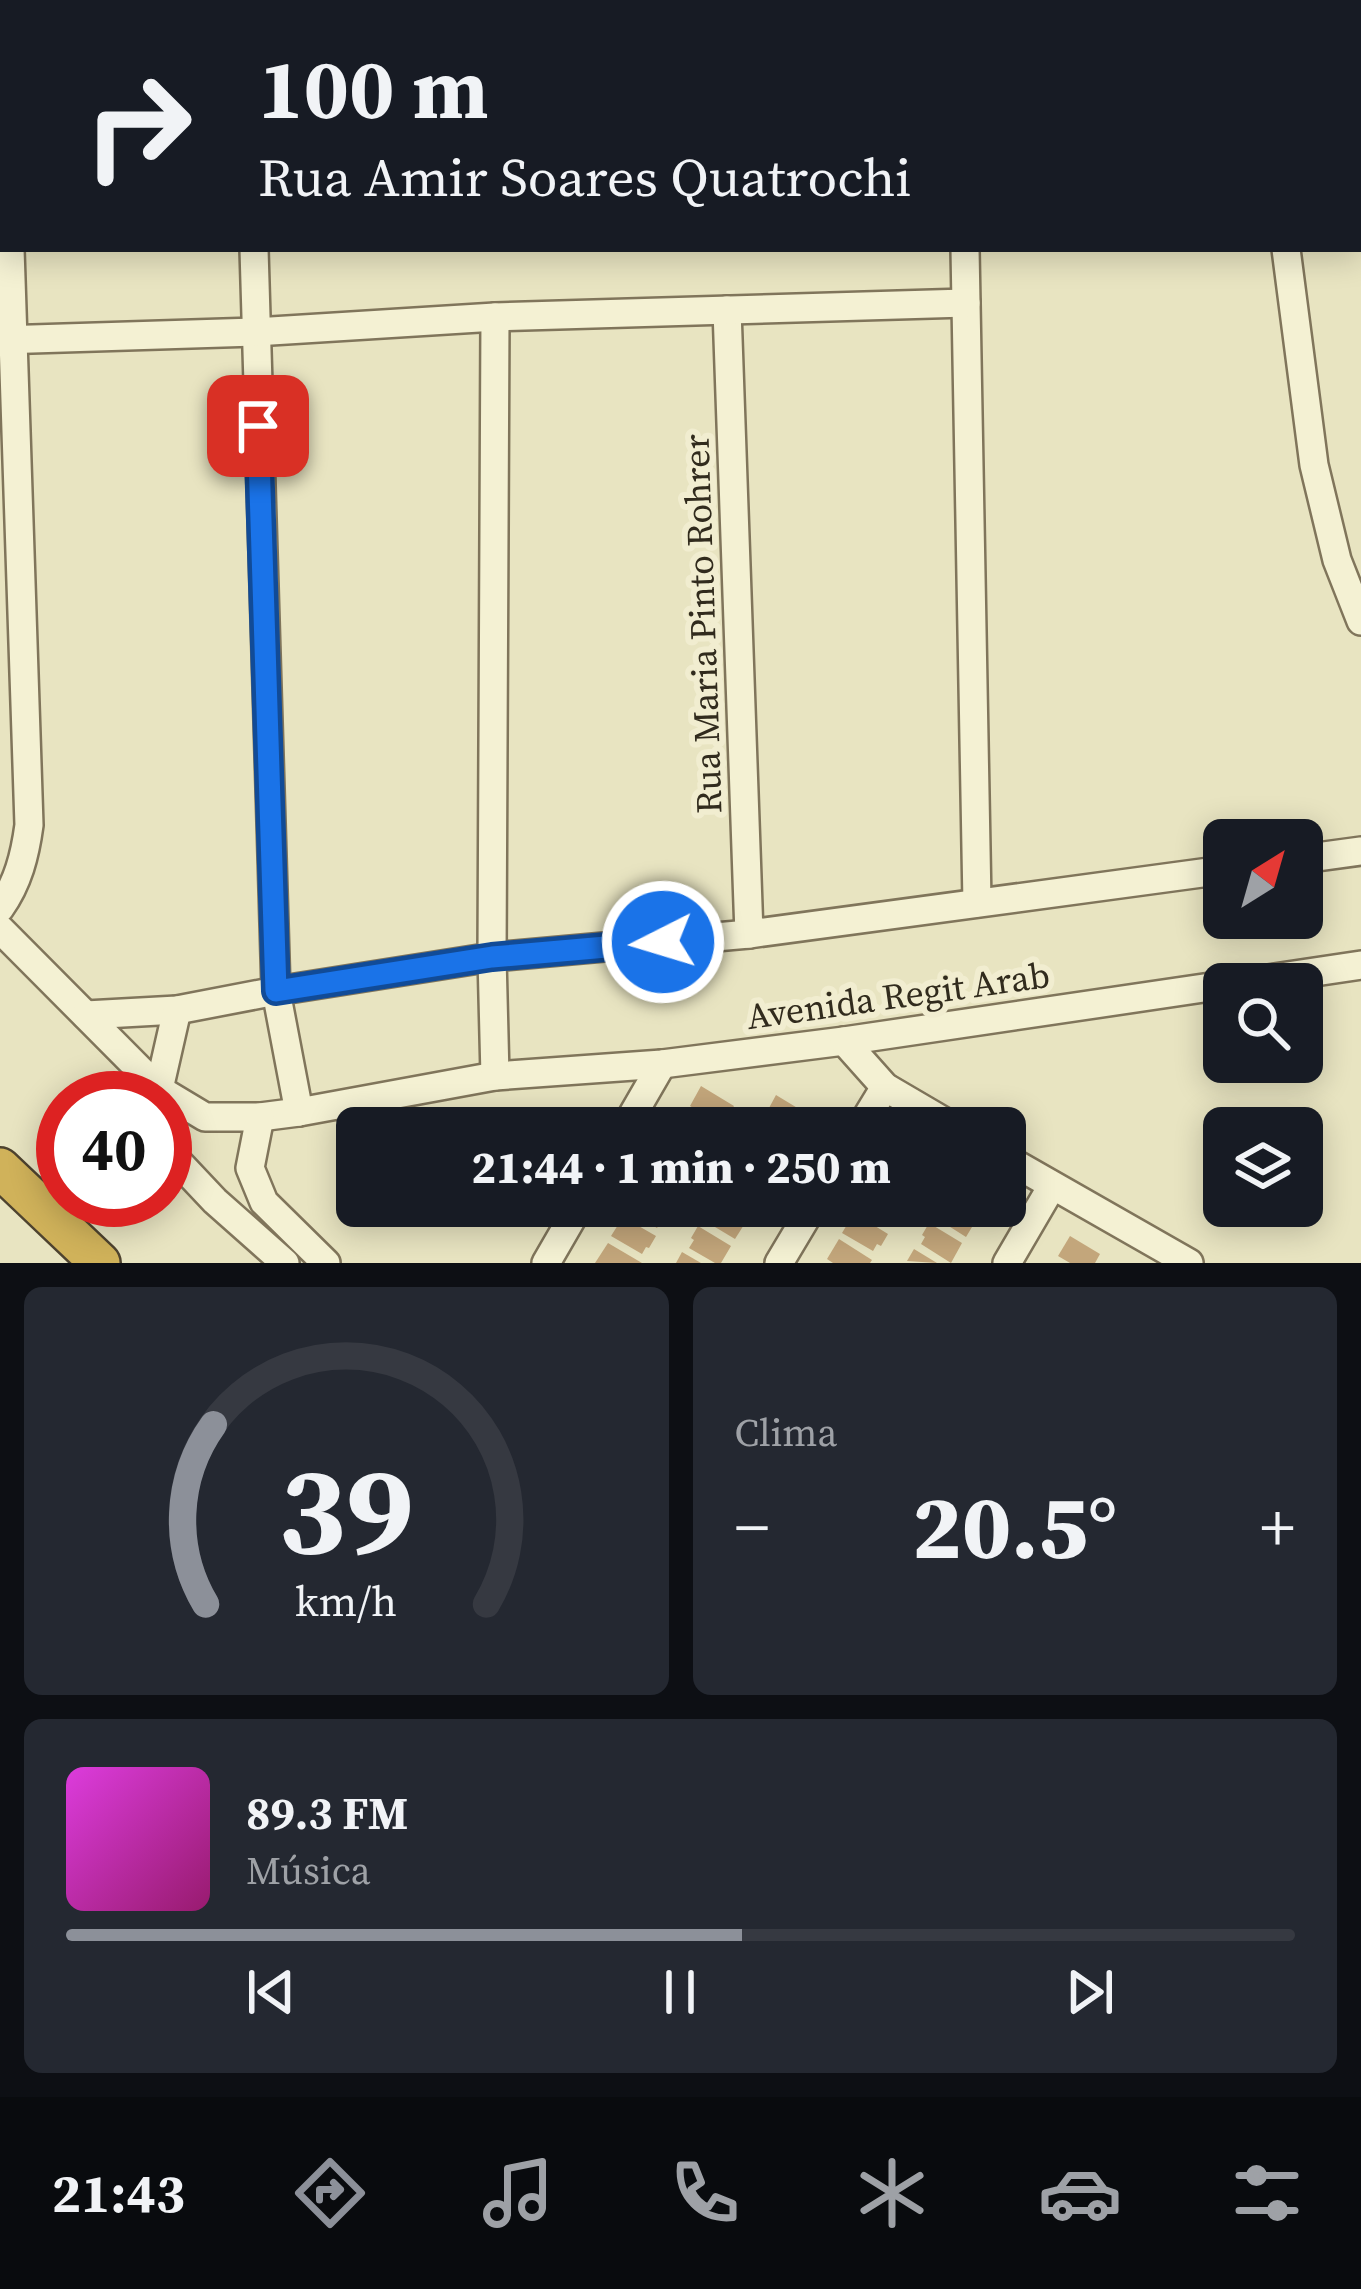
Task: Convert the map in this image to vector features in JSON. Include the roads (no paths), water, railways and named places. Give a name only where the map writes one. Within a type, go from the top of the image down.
[{"type":"highway","points":[[0,1168],[100,1263]]},
{"type":"street","points":[[0,908],[18,876],[29,825],[7,340],[10,252]]},
{"type":"street","points":[[254,252],[276,991],[299,1112]]},
{"type":"street","points":[[965,252],[977,904]]},
{"type":"street","points":[[1286,252],[1315,465],[1337,560],[1361,621]]},
{"type":"street","points":[[7,340],[255,332],[495,317],[966,303]]},
{"type":"street","name":"Rua Maria Pinto Rohrer","points":[[727,310],[749,934]]},
{"type":"street","points":[[495,317],[495,1076]]},
{"type":"street","points":[[1323,857],[1361,851]]},
{"type":"street","points":[[86,1015],[177,1010],[492,957],[749,934],[1203,873]]},
{"type":"street","name":"Avenida Regit Arab","points":[[0,929],[138,1071]]},
{"type":"street","points":[[1323,971],[1361,965]]},
{"type":"street","name":"Avenida Regit Arab","points":[[192,1110],[205,1117],[260,1117],[495,1076],[662,1064],[1203,989]]},
{"type":"street","points":[[164,1071],[177,1010]]},
{"type":"street","points":[[844,1041],[885,1087],[919,1107]]},
{"type":"street","points":[[637,1107],[662,1064]]},
{"type":"street","points":[[873,1107],[885,1087]]},
{"type":"street","points":[[260,1117],[250,1168],[264,1202],[326,1263]]},
{"type":"street","points":[[1026,1171],[1189,1263]]},
{"type":"street","points":[[192,1177],[285,1263]]},
{"type":"street","points":[[1007,1263],[1052,1186]]},
{"type":"street","points":[[546,1263],[567,1227]]},
{"type":"street","points":[[779,1263],[800,1227]]}]
